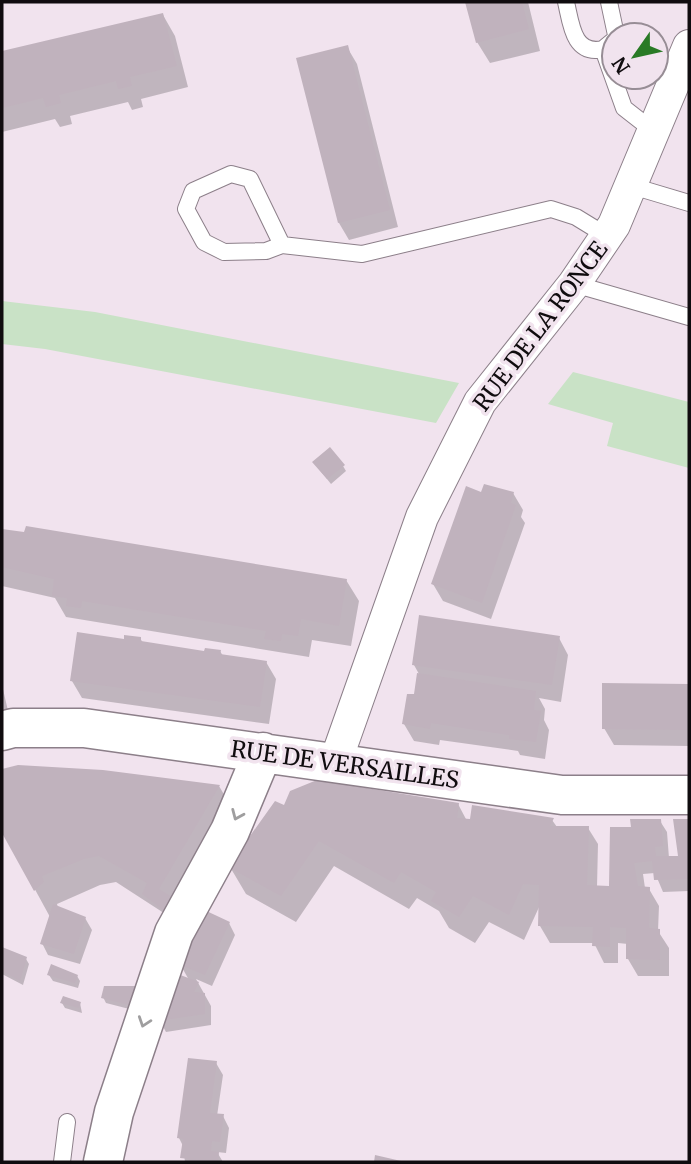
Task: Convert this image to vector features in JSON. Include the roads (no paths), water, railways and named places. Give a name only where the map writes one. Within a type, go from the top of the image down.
[{"type":"main road","name":"RUE DE VERSAILLES","points":[[2,731],[13,728],[84,729],[562,795],[689,795]]},
{"type":"main road","points":[[103,1162],[114,1112],[174,933],[230,831],[263,752]]},
{"type":"street","name":"RUE DE LA RONCE","points":[[335,763],[422,517],[480,402],[574,284],[607,236],[656,132],[689,46]]},
{"type":"lane","points":[[566,2],[575,40],[589,50],[600,46]]},
{"type":"lane","points":[[609,2],[610,21]]},
{"type":"lane","points":[[621,91],[624,108],[656,132]]},
{"type":"lane","points":[[282,246],[250,178],[232,174],[193,191],[186,209],[204,242],[224,252],[266,250],[282,246],[362,254],[551,209],[576,216],[607,236]]},
{"type":"lane","points":[[632,186],[689,203]]},
{"type":"lane","points":[[574,284],[689,317]]},
{"type":"lane","points":[[62,1162],[67,1122]]}]
